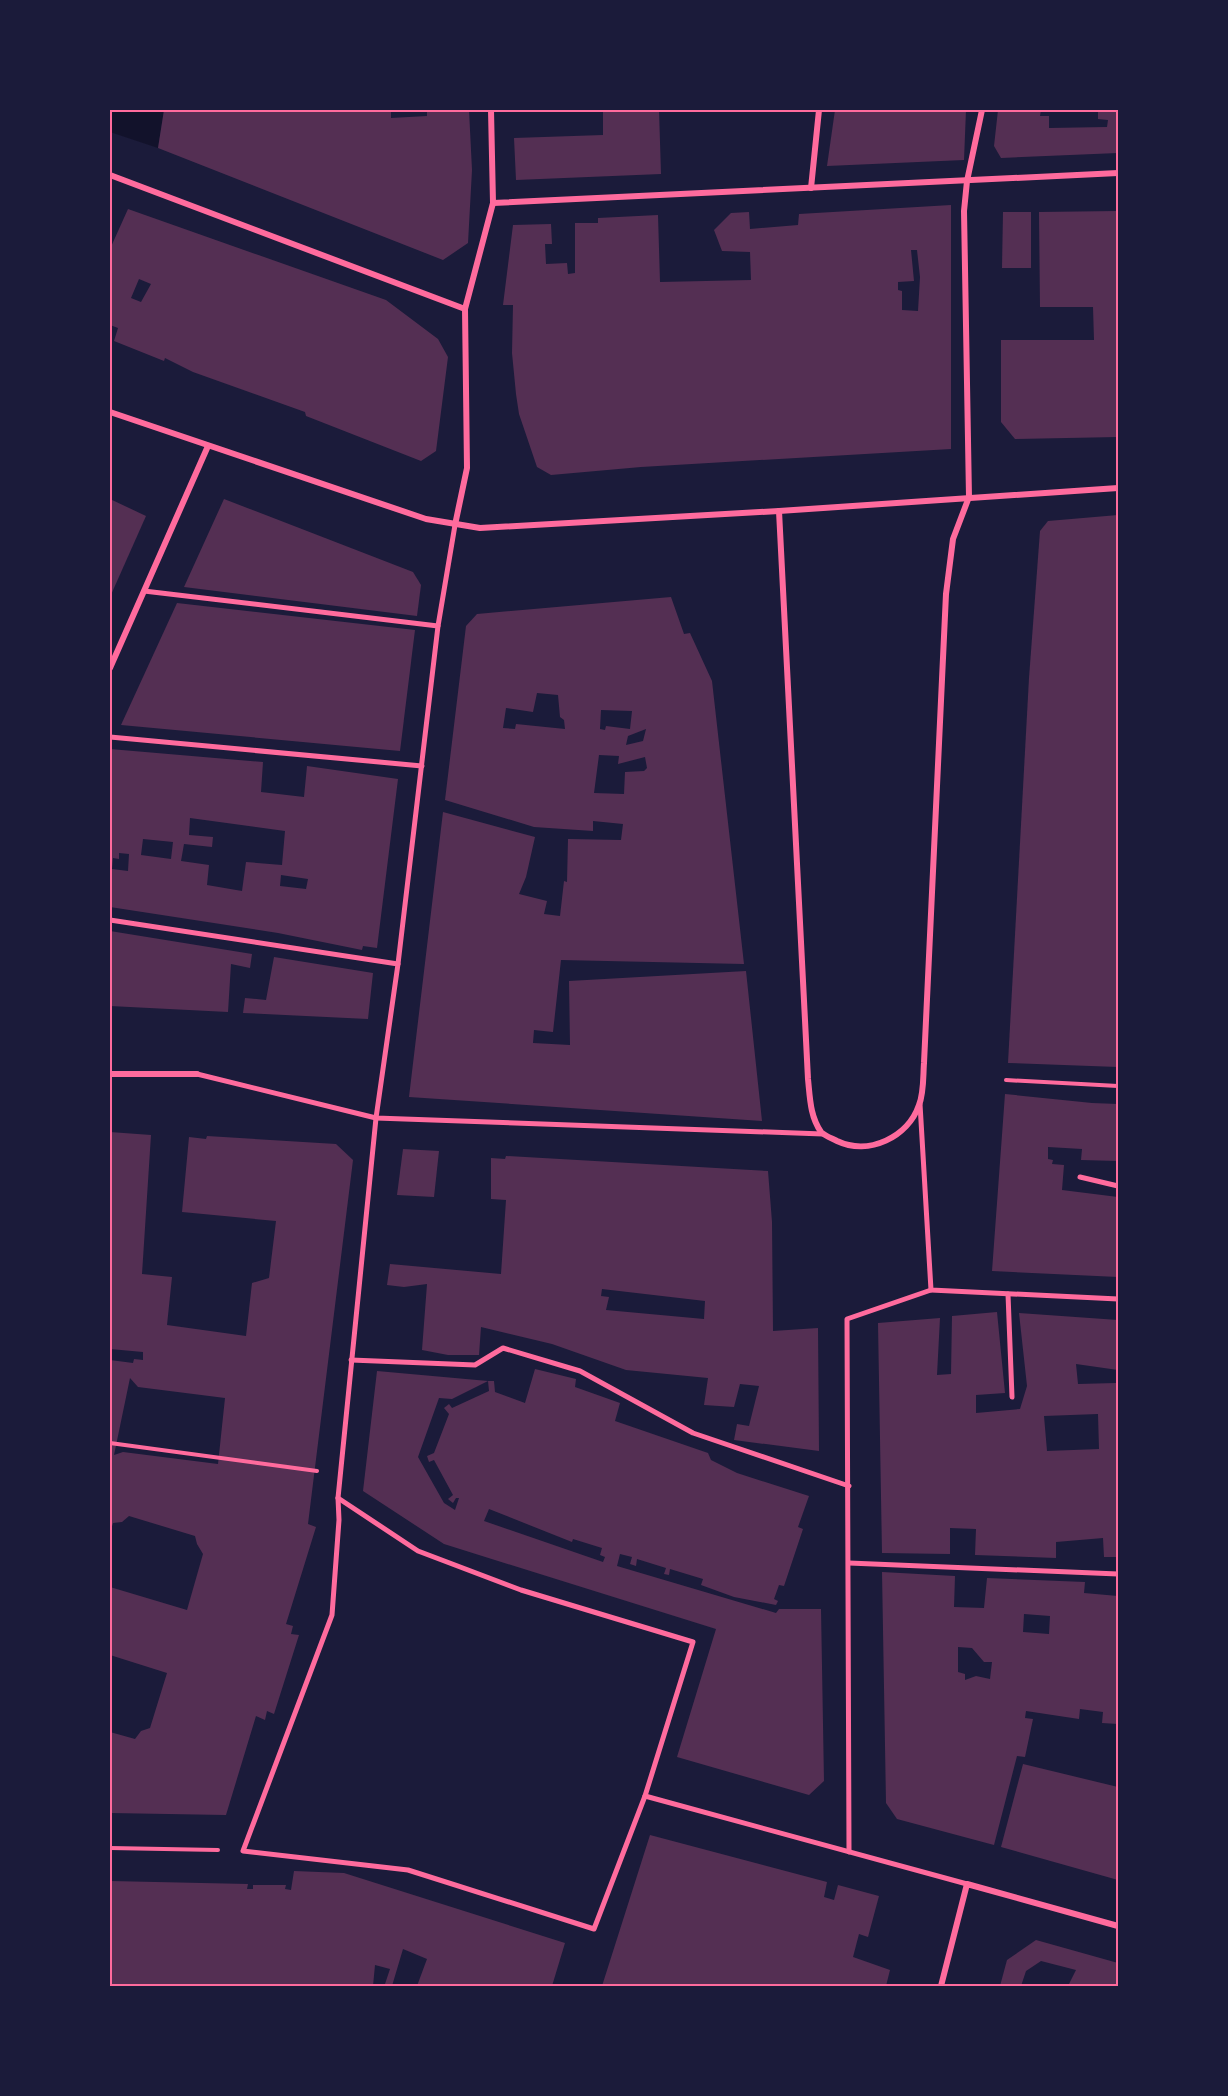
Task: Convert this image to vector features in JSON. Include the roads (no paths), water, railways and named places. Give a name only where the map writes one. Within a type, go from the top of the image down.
[{"type":"street","points":[[338,1498],[418,1551],[521,1590],[693,1642],[645,1796],[594,1929],[408,1870],[243,1851],[332,1615],[339,1520],[338,1498],[340,1475],[376,1118],[398,963],[438,626],[467,468],[465,309],[494,203],[491,110]]},
{"type":"street","points":[[812,188],[819,110]]},
{"type":"street","points":[[931,1290],[920,1104],[924,1064],[946,594],[954,539],[969,497],[964,211],[967,180],[982,110]]},
{"type":"street","points":[[494,203],[1119,173]]},
{"type":"street","points":[[110,176],[465,309]]},
{"type":"street","points":[[110,412],[426,519],[480,528],[1119,488]]},
{"type":"street","points":[[110,668],[208,446]]},
{"type":"street","points":[[778,510],[808,1079],[812,1116],[823,1134]]},
{"type":"street","points":[[144,591],[438,626]]},
{"type":"street","points":[[110,737],[422,766]]},
{"type":"street","points":[[110,920],[398,963]]},
{"type":"street","points":[[110,1074],[197,1074],[376,1118],[823,1134],[843,1144],[878,1144],[896,1136],[910,1122],[920,1104]]},
{"type":"street","points":[[1080,1177],[1119,1186]]},
{"type":"street","points":[[849,1852],[847,1319],[931,1290],[1119,1299]]},
{"type":"street","points":[[1008,1294],[1012,1397]]},
{"type":"street","points":[[351,1360],[475,1365],[503,1348],[580,1371],[693,1433],[849,1486]]},
{"type":"street","points":[[849,1563],[1119,1574]]},
{"type":"street","points":[[645,1796],[1119,1926]]},
{"type":"street","points":[[940,1986],[967,1884]]}]
